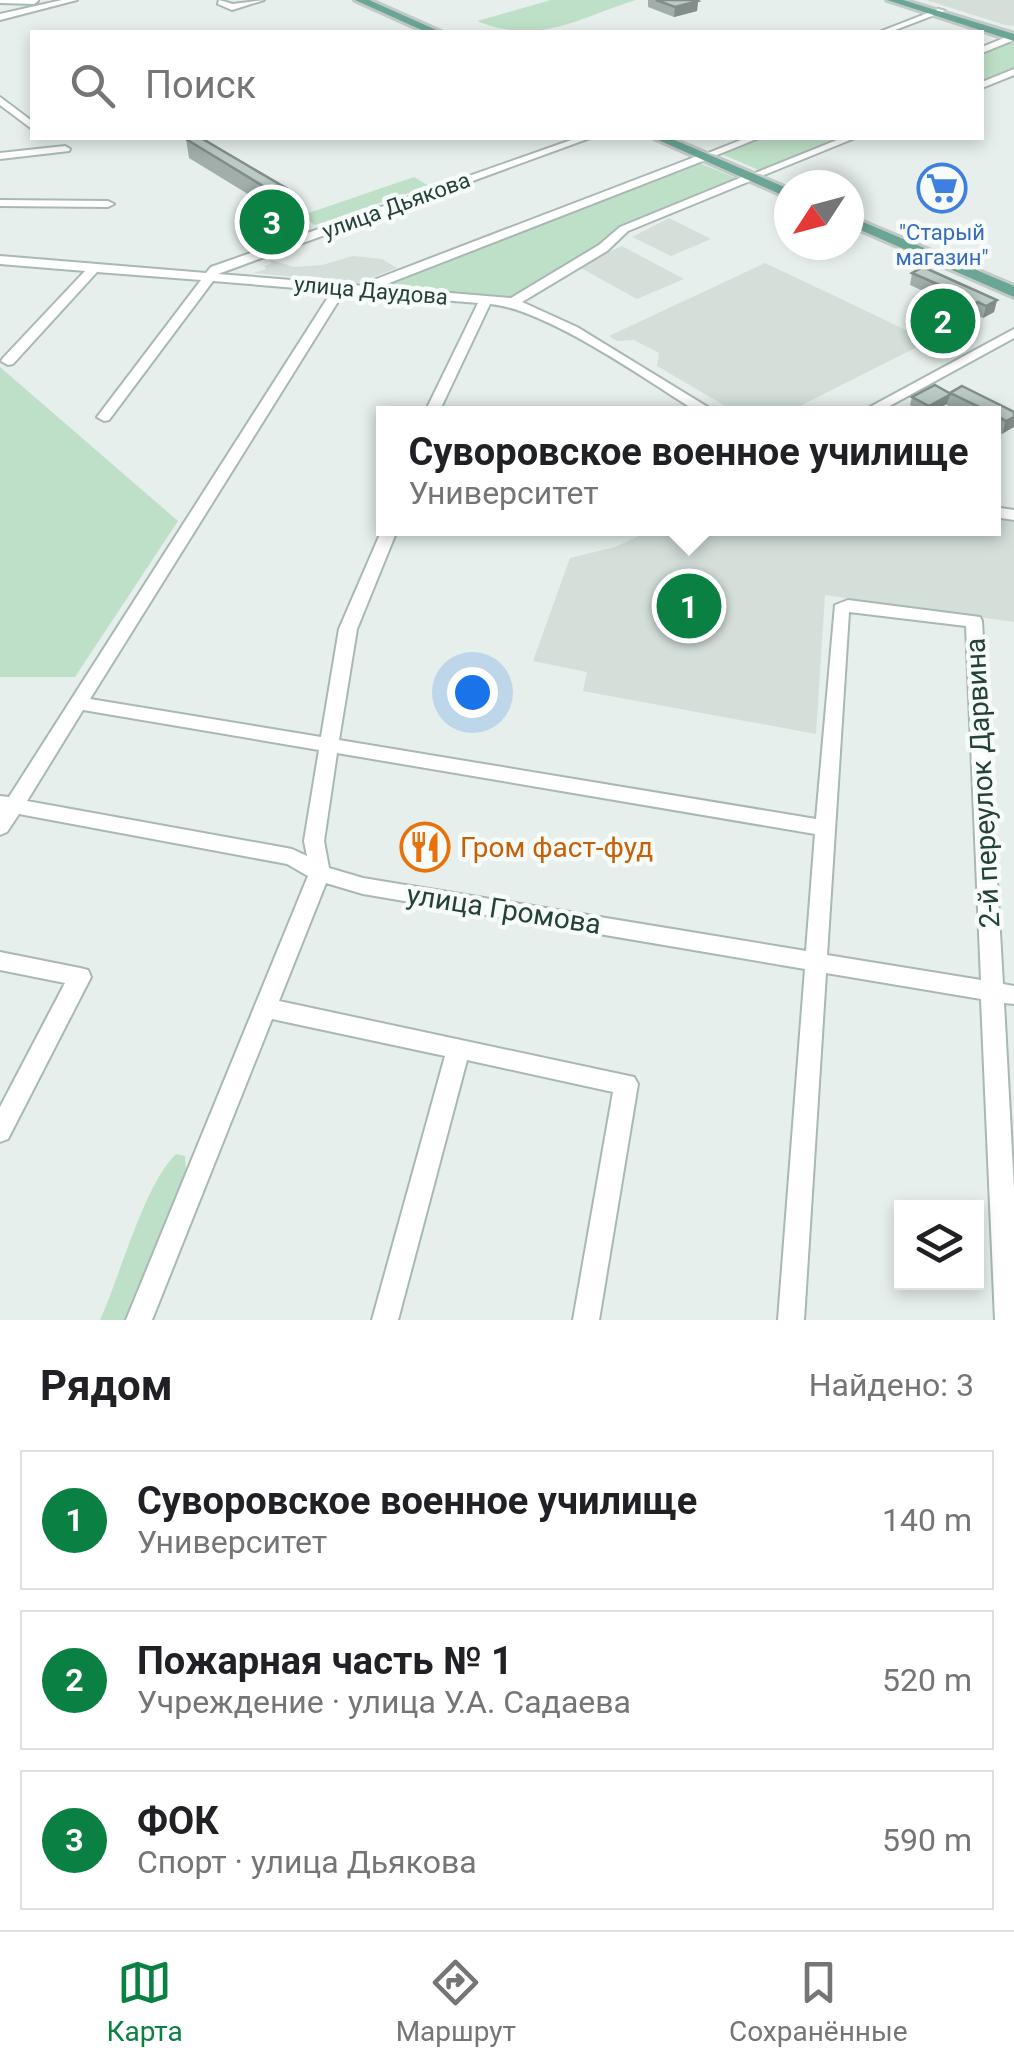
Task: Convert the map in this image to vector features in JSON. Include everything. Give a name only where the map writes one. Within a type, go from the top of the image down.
[{"type":"main road","points":[[346,0],[415,30]]},
{"type":"main road","points":[[360,0],[430,30]]},
{"type":"main road","points":[[892,0],[1013,37]]},
{"type":"main road","points":[[905,0],[938,13]]},
{"type":"main road","points":[[666,140],[774,181]]},
{"type":"main road","points":[[682,140],[709,155]]},
{"type":"main road","points":[[756,175],[774,185]]},
{"type":"main road","points":[[864,219],[1014,284]]},
{"type":"main road","points":[[864,227],[1014,292]]},
{"type":"street","points":[[0,0],[40,0]]},
{"type":"street","points":[[0,18],[52,2],[74,0]]},
{"type":"street","points":[[222,1],[232,7],[260,0]]},
{"type":"street","points":[[889,30],[938,13]]},
{"type":"street","points":[[984,49],[1013,37]]},
{"type":"street","points":[[984,84],[1014,72]]},
{"type":"street","points":[[2,105],[30,125]]},
{"type":"street","points":[[0,156],[65,149],[52,140]]},
{"type":"street","name":"улица Дьякова","points":[[209,276],[222,266],[580,140]]},
{"type":"street","points":[[368,290],[545,216],[749,140]]},
{"type":"street","points":[[513,302],[603,248],[624,229],[845,140]]},
{"type":"street","points":[[0,203],[108,204]]},
{"type":"street","name":"улица Даудова","points":[[0,260],[513,302],[572,330],[699,406]]},
{"type":"street","points":[[8,361],[95,267]]},
{"type":"street","points":[[104,417],[209,276]]},
{"type":"street","points":[[0,827],[7,804],[78,702],[340,288]]},
{"type":"street","points":[[435,406],[486,299]]},
{"type":"street","points":[[879,406],[1014,333]]},
{"type":"street","points":[[139,1320],[320,873],[314,840],[348,629],[387,536]]},
{"type":"street","name":"2-й переулок Дарвина","points":[[823,828],[841,608],[848,605],[974,621],[1008,1320]]},
{"type":"street","points":[[78,702],[823,828],[791,1320]]},
{"type":"street","name":"улица Громова","points":[[7,804],[292,856],[320,873],[363,886],[1014,995]]},
{"type":"street","points":[[0,962],[80,977],[0,1130]]},
{"type":"street","points":[[268,1008],[626,1084],[586,1320]]},
{"type":"street","points":[[385,1320],[458,1051]]},
{"type":"shaded area","points":[[926,0],[1014,0],[1014,26],[1005,25]]},
{"type":"shaded area","points":[[669,218],[711,239],[671,256],[632,237]]},
{"type":"shaded area","points":[[622,246],[684,279],[637,299],[577,266]]},
{"type":"shaded area","points":[[353,256],[382,259],[397,268],[357,283],[253,273],[266,269],[264,266],[272,263],[268,259],[294,267],[322,265]]},
{"type":"shaded area","points":[[765,263],[929,341],[800,406],[725,406],[657,366],[659,353],[634,340],[617,341],[609,336]]},
{"type":"shaded area","points":[[1001,520],[1014,522],[1014,622],[825,595],[816,734],[583,691],[587,672],[533,661],[570,558],[615,547],[639,536],[1001,536]]},
{"type":"green space","points":[[551,0],[636,0],[541,30],[514,30],[477,21]]},
{"type":"green space","points":[[1014,40],[1014,69],[984,81],[984,51]]},
{"type":"green space","points":[[753,140],[839,140],[761,171],[719,153]]},
{"type":"green space","points":[[697,162],[738,179],[618,228],[599,245],[510,299],[381,286]]},
{"type":"green space","points":[[414,177],[429,186],[315,225],[300,216]]},
{"type":"green space","points":[[0,367],[178,521],[75,677],[0,677]]},
{"type":"green space","points":[[176,1154],[185,1156],[186,1173],[130,1320],[100,1320],[154,1186]]},
{"type":"building","points":[[656,0],[696,0],[698,1],[675,7]]},
{"type":"building","points":[[188,140],[204,140],[286,188],[280,199],[295,200],[271,210],[258,209],[259,206],[252,206],[263,186]]},
{"type":"building","points":[[944,177],[961,184],[943,192],[925,185]]},
{"type":"building","points":[[923,267],[997,300],[986,306],[978,302],[936,323],[916,313],[958,293],[912,273]]},
{"type":"building","points":[[935,385],[951,394],[929,406],[912,397]]},
{"type":"building","points":[[962,386],[1014,412],[1014,417],[1006,421],[1001,418],[1001,406],[977,406],[950,393]]},
{"type":"place","name":"\"Старый магазин\"","points":[[942,188]]},
{"type":"place","name":"ФОК","points":[[272,222]]},
{"type":"place","name":"Пожарная часть № 1","points":[[943,321]]},
{"type":"place","name":"Суворовское военное училище","points":[[689,606]]},
{"type":"place","name":"Гром фаст-фуд","points":[[425,847]]}]
